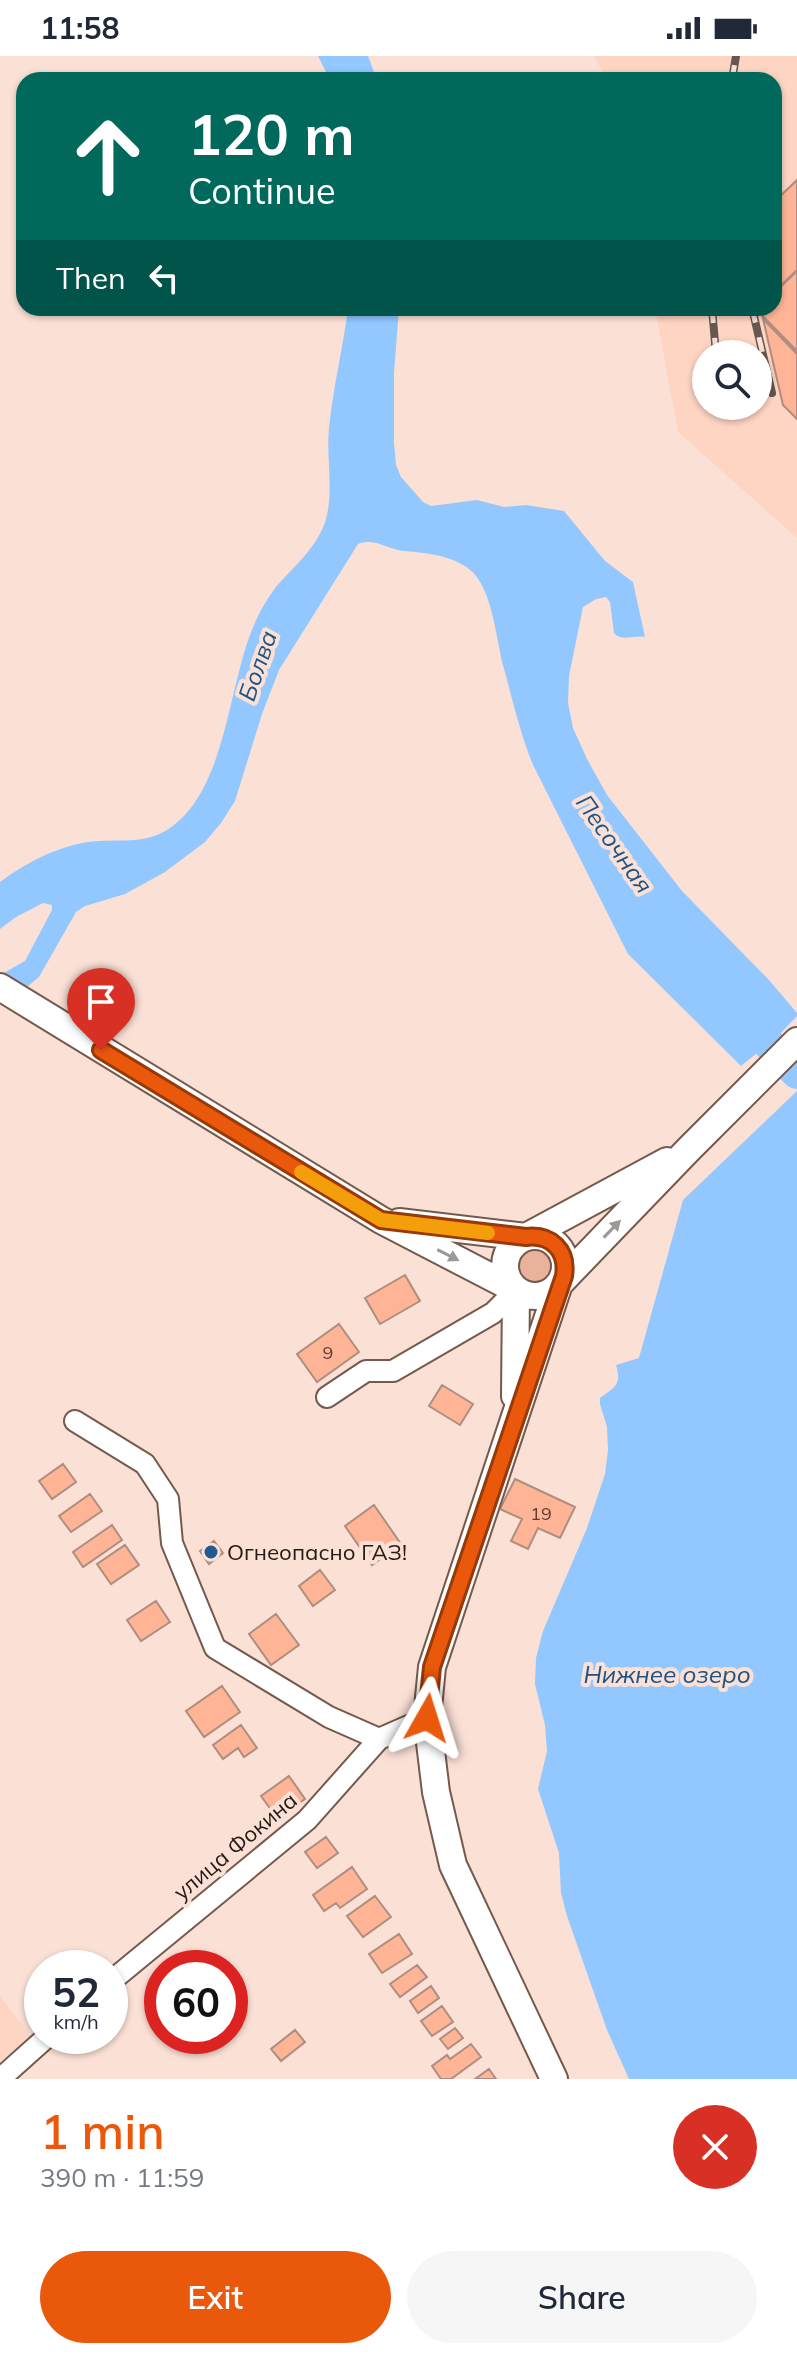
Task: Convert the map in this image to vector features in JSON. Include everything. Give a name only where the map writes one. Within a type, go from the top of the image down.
[{"type":"main road","points":[[0,987],[381,1220],[524,1295],[544,1295],[559,1284],[797,1041]]},
{"type":"main road","points":[[515,1419],[516,1290],[506,1274],[505,1265],[511,1248],[688,1150]]},
{"type":"main road","points":[[381,1220],[545,1238],[560,1249],[565,1266],[432,1667],[427,1718],[436,1792],[453,1865],[554,2079]]},
{"type":"street","points":[[327,1397],[366,1371],[393,1371],[493,1313],[516,1290]]},
{"type":"street","points":[[75,1421],[145,1464],[168,1499],[172,1543],[215,1648],[329,1717],[379,1739]]},
{"type":"street","name":"улица Фокина","points":[[128,1967],[307,1820],[379,1739],[427,1718]]},
{"type":"street","points":[[0,2079],[28,2054]]},
{"type":"shaded area","points":[[594,56],[797,56],[797,538],[678,432],[656,316],[782,316],[782,72],[603,72]]},
{"type":"shaded area","points":[[535,1250],[546,1255],[551,1266],[546,1277],[535,1282],[524,1277],[519,1266],[524,1255]]},
{"type":"shaded area","points":[[0,1996],[24,2028],[24,2044],[0,2062]]},
{"type":"water","points":[[318,56],[368,56],[374,72],[326,72]]},
{"type":"water","name":"Болва","points":[[347,316],[398,316],[394,373],[396,465],[401,477],[423,502],[431,506],[477,500],[504,507],[526,505],[564,511],[605,561],[633,582],[645,637],[624,638],[614,633],[610,602],[606,597],[583,607],[569,676],[568,703],[573,728],[607,795],[682,891],[797,1013],[780,1034],[741,1066],[628,954],[533,765],[513,703],[488,600],[477,577],[462,564],[446,558],[370,542],[358,544],[279,670],[235,801],[205,842],[165,872],[125,894],[85,906],[76,912],[39,977],[22,991],[0,975],[25,961],[52,905],[43,903],[0,929],[0,882],[30,862],[65,847],[160,834],[188,811],[202,790],[222,739],[242,658],[255,622],[276,587],[311,547],[326,519],[333,398]]},
{"type":"water","name":"Нижнее озеро","points":[[797,1091],[797,2079],[629,2079],[607,2030],[567,1916],[561,1893],[559,1853],[538,1789],[547,1751],[545,1725],[535,1684],[536,1658],[543,1631],[587,1528],[605,1474],[607,1427],[600,1398],[618,1381],[616,1365],[639,1358],[683,1200]]},
{"type":"building","points":[[797,180],[797,270],[782,284],[782,194]]},
{"type":"building","points":[[797,271],[797,351],[763,316],[782,316],[782,285]]},
{"type":"building","points":[[763,319],[797,354],[797,419],[783,405],[772,358],[772,340],[768,340]]},
{"type":"building","points":[[405,1275],[420,1301],[380,1324],[365,1298]]},
{"type":"building","points":[[339,1324],[359,1352],[317,1382],[297,1354]]},
{"type":"building","points":[[442,1385],[473,1404],[460,1425],[429,1406]]},
{"type":"building","points":[[63,1464],[76,1482],[52,1499],[39,1481]]},
{"type":"building","points":[[515,1479],[575,1507],[560,1538],[538,1528],[528,1549],[511,1541],[522,1519],[500,1509]]},
{"type":"building","points":[[90,1494],[102,1511],[71,1532],[59,1516]]},
{"type":"building","points":[[374,1505],[401,1544],[372,1565],[345,1526]]},
{"type":"building","points":[[112,1525],[122,1540],[83,1567],[73,1552]]},
{"type":"building","name":"Огнеопасно ГАЗ!","points":[[214,1541],[223,1553],[209,1564],[200,1551]]},
{"type":"building","points":[[125,1545],[139,1565],[111,1584],[97,1564]]},
{"type":"building","points":[[320,1570],[335,1590],[313,1606],[299,1586]]},
{"type":"building","points":[[156,1601],[170,1622],[141,1641],[127,1620]]},
{"type":"building","points":[[276,1614],[299,1645],[271,1665],[249,1634]]},
{"type":"building","points":[[222,1686],[240,1712],[204,1737],[186,1711]]},
{"type":"building","points":[[241,1725],[257,1748],[244,1757],[238,1748],[223,1759],[213,1745]]},
{"type":"building","points":[[289,1776],[305,1799],[277,1818],[261,1796]]},
{"type":"building","points":[[326,1837],[338,1853],[317,1868],[305,1852]]},
{"type":"building","points":[[352,1867],[367,1889],[340,1908],[336,1903],[324,1911],[313,1895]]},
{"type":"building","points":[[375,1896],[391,1917],[363,1937],[347,1916]]},
{"type":"building","points":[[399,1934],[412,1954],[382,1973],[369,1954]]},
{"type":"building","points":[[417,1965],[427,1977],[400,1997],[390,1984]]},
{"type":"building","points":[[431,1986],[439,1998],[418,2013],[410,2001]]},
{"type":"building","points":[[442,2006],[453,2022],[432,2036],[421,2021]]},
{"type":"building","points":[[455,2028],[463,2038],[448,2049],[440,2039]]},
{"type":"building","points":[[295,2030],[305,2042],[281,2061],[271,2049]]},
{"type":"building","points":[[471,2044],[481,2057],[451,2079],[441,2079],[432,2066],[447,2055],[450,2059]]},
{"type":"building","points":[[489,2069],[496,2079],[475,2079]]},
{"type":"waterway","name":"Песочная","points":[[738,1012],[797,1073]]},
{"type":"railway","points":[[733,72],[736,56]]},
{"type":"railway","points":[[713,316],[715,340]]},
{"type":"railway","points":[[754,316],[760,340]]},
{"type":"slow traffic","points":[[301,1172],[381,1220],[488,1233]]},
{"type":"place","name":"Огнеопасно ГАЗ!","points":[[211,1552]]},
{"type":"route","points":[[101,1050],[381,1220],[536,1236],[553,1242],[564,1257],[564,1276],[432,1667],[427,1718]]}]
